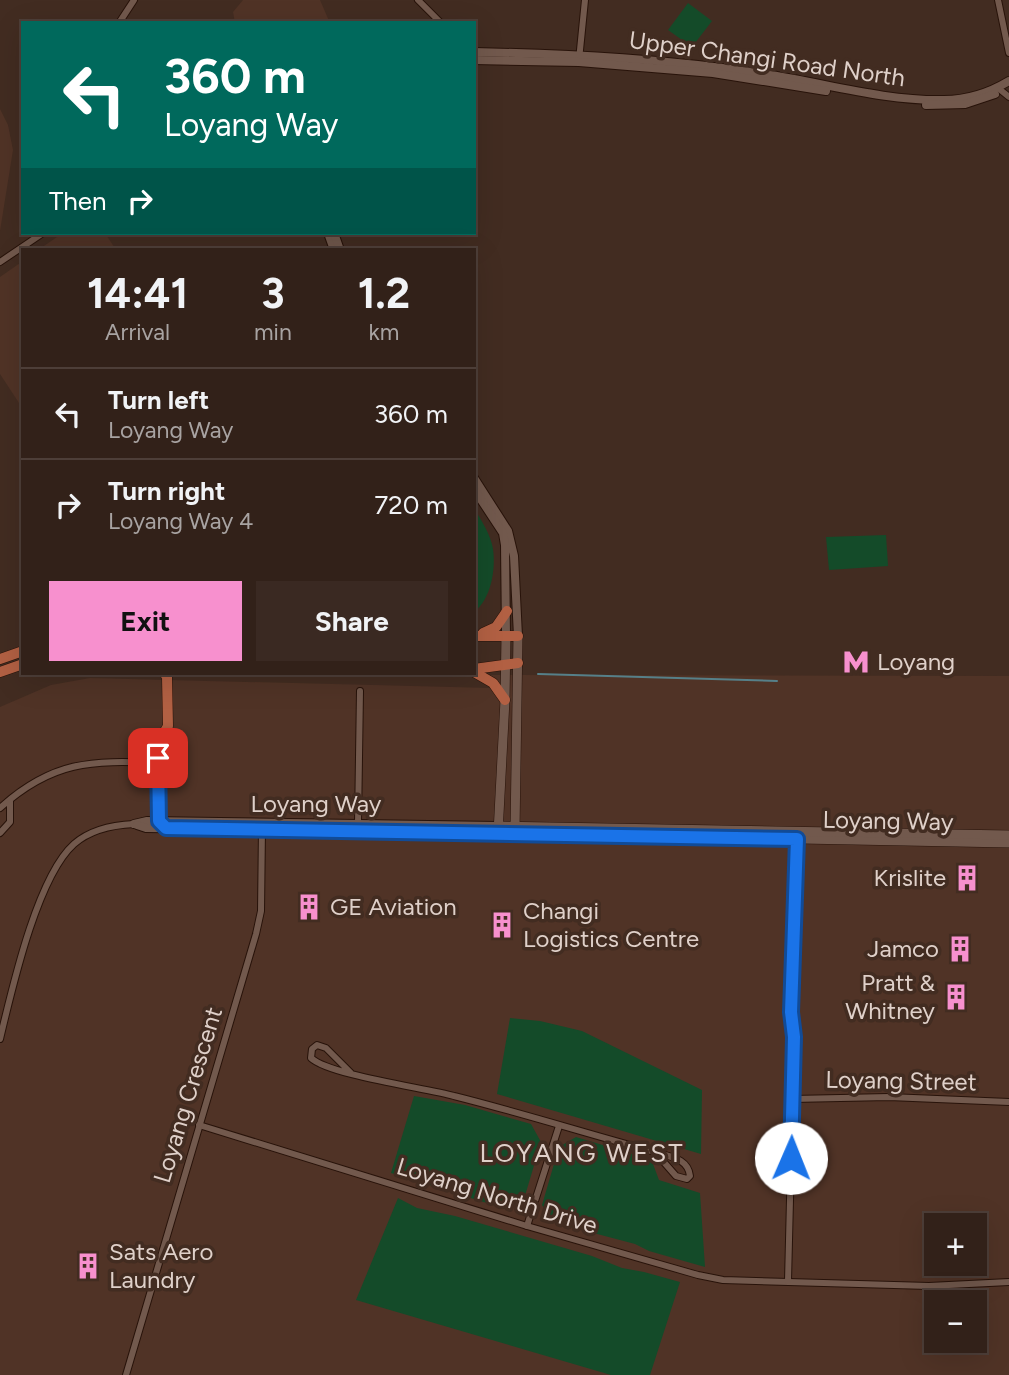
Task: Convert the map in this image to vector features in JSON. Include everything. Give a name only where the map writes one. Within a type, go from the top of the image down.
[{"type":"main road","points":[[476,636],[496,627],[507,611]]},
{"type":"main road","points":[[476,636],[518,636],[515,830]]},
{"type":"main road","points":[[498,830],[506,636]]},
{"type":"main road","points":[[0,659],[21,652]]},
{"type":"main road","points":[[476,671],[517,663]]},
{"type":"main road","points":[[0,672],[21,665]]},
{"type":"main road","points":[[476,672],[493,683],[505,700]]},
{"type":"main road","points":[[162,736],[168,726],[165,675]]},
{"type":"main road","name":"Loyang Way","points":[[498,830],[1009,835]]},
{"type":"main road","name":"Loyang Way","points":[[798,835],[1009,843]]},
{"type":"street","points":[[119,21],[134,0]]},
{"type":"street","points":[[418,0],[439,21]]},
{"type":"street","points":[[580,58],[585,0]]},
{"type":"street","points":[[999,0],[1009,52]]},
{"type":"street","name":"Upper Changi Road North","points":[[476,52],[580,58],[771,75],[892,97],[953,100],[1005,91],[1009,81]]},
{"type":"street","name":"Upper Changi Road North","points":[[476,60],[580,58]]},
{"type":"street","points":[[0,262],[40,235]]},
{"type":"street","points":[[476,481],[508,531],[514,556],[518,636]]},
{"type":"street","points":[[476,492],[503,533],[506,559],[506,636]]},
{"type":"street","points":[[360,691],[361,827]]},
{"type":"street","points":[[162,736],[157,745],[163,825]]},
{"type":"street","points":[[0,808],[41,778],[64,769],[94,762],[158,763]]},
{"type":"street","points":[[0,833],[10,822],[10,799]]},
{"type":"street","name":"Loyang Way","points":[[0,1039],[34,917],[59,861],[75,843],[100,829],[134,824],[498,830]]},
{"type":"street","name":"Loyang Way","points":[[134,824],[150,828],[163,825]]},
{"type":"street","name":"Loyang Crescent","points":[[126,1375],[256,934],[261,911],[263,826]]},
{"type":"street","points":[[788,1281],[794,1037],[791,1012],[798,835]]},
{"type":"street","points":[[351,1073],[326,1048],[317,1045],[313,1049],[311,1058],[317,1063],[351,1073],[454,1096],[655,1152],[685,1161],[690,1175],[687,1179],[676,1176],[655,1152]]},
{"type":"street","name":"Loyang Street","points":[[792,1099],[889,1097],[1009,1102]]},
{"type":"street","name":"Loyang North Drive","points":[[199,1125],[527,1226],[723,1280],[929,1286],[1009,1282]]},
{"type":"street","points":[[527,1226],[559,1126]]},
{"type":"shaded area","points":[[243,0],[320,0],[329,21],[235,21],[233,12]]},
{"type":"shaded area","points":[[0,109],[8,125],[13,150],[0,231]]},
{"type":"shaded area","points":[[60,235],[106,235],[115,248],[41,248]]},
{"type":"shaded area","points":[[21,262],[21,406],[0,374],[0,277]]},
{"type":"shaded area","points":[[491,675],[1009,676],[1009,1375],[0,1375],[0,707],[51,685],[90,678],[491,688]]},
{"type":"green space","points":[[688,3],[712,21],[692,47],[668,30]]},
{"type":"green space","points":[[476,512],[490,538],[494,557],[493,575],[485,600],[476,610]]},
{"type":"green space","points":[[886,535],[888,566],[829,570],[826,537]]},
{"type":"green space","points":[[510,1018],[540,1021],[582,1031],[702,1090],[701,1154],[497,1094]]},
{"type":"green space","points":[[414,1096],[465,1105],[531,1124],[541,1142],[524,1199],[506,1209],[391,1173]]},
{"type":"green space","points":[[576,1137],[646,1158],[653,1164],[659,1180],[700,1193],[705,1267],[649,1251],[635,1244],[552,1222],[542,1205],[559,1147]]},
{"type":"green space","points":[[398,1198],[417,1208],[455,1216],[592,1256],[622,1268],[680,1282],[650,1375],[611,1375],[356,1300]]},
{"type":"waterway","points":[[538,674],[777,681]]},
{"type":"place","name":"Loyang","points":[[856,662]]},
{"type":"place","name":"Krislite","points":[[967,878]]},
{"type":"place","name":"GE Aviation","points":[[309,907]]},
{"type":"place","name":"Changi Logistics Centre","points":[[502,925]]},
{"type":"place","name":"Jamco","points":[[960,949]]},
{"type":"place","name":"Pratt & Whitney","points":[[956,997]]},
{"type":"place","name":"Sats Aero Laundry","points":[[88,1266]]},
{"type":"district","name":"LOYANG WEST","points":[[582,1153]]},
{"type":"route","points":[[158,758],[159,821],[166,828],[797,839],[791,1012],[794,1037],[791,1158]]}]
